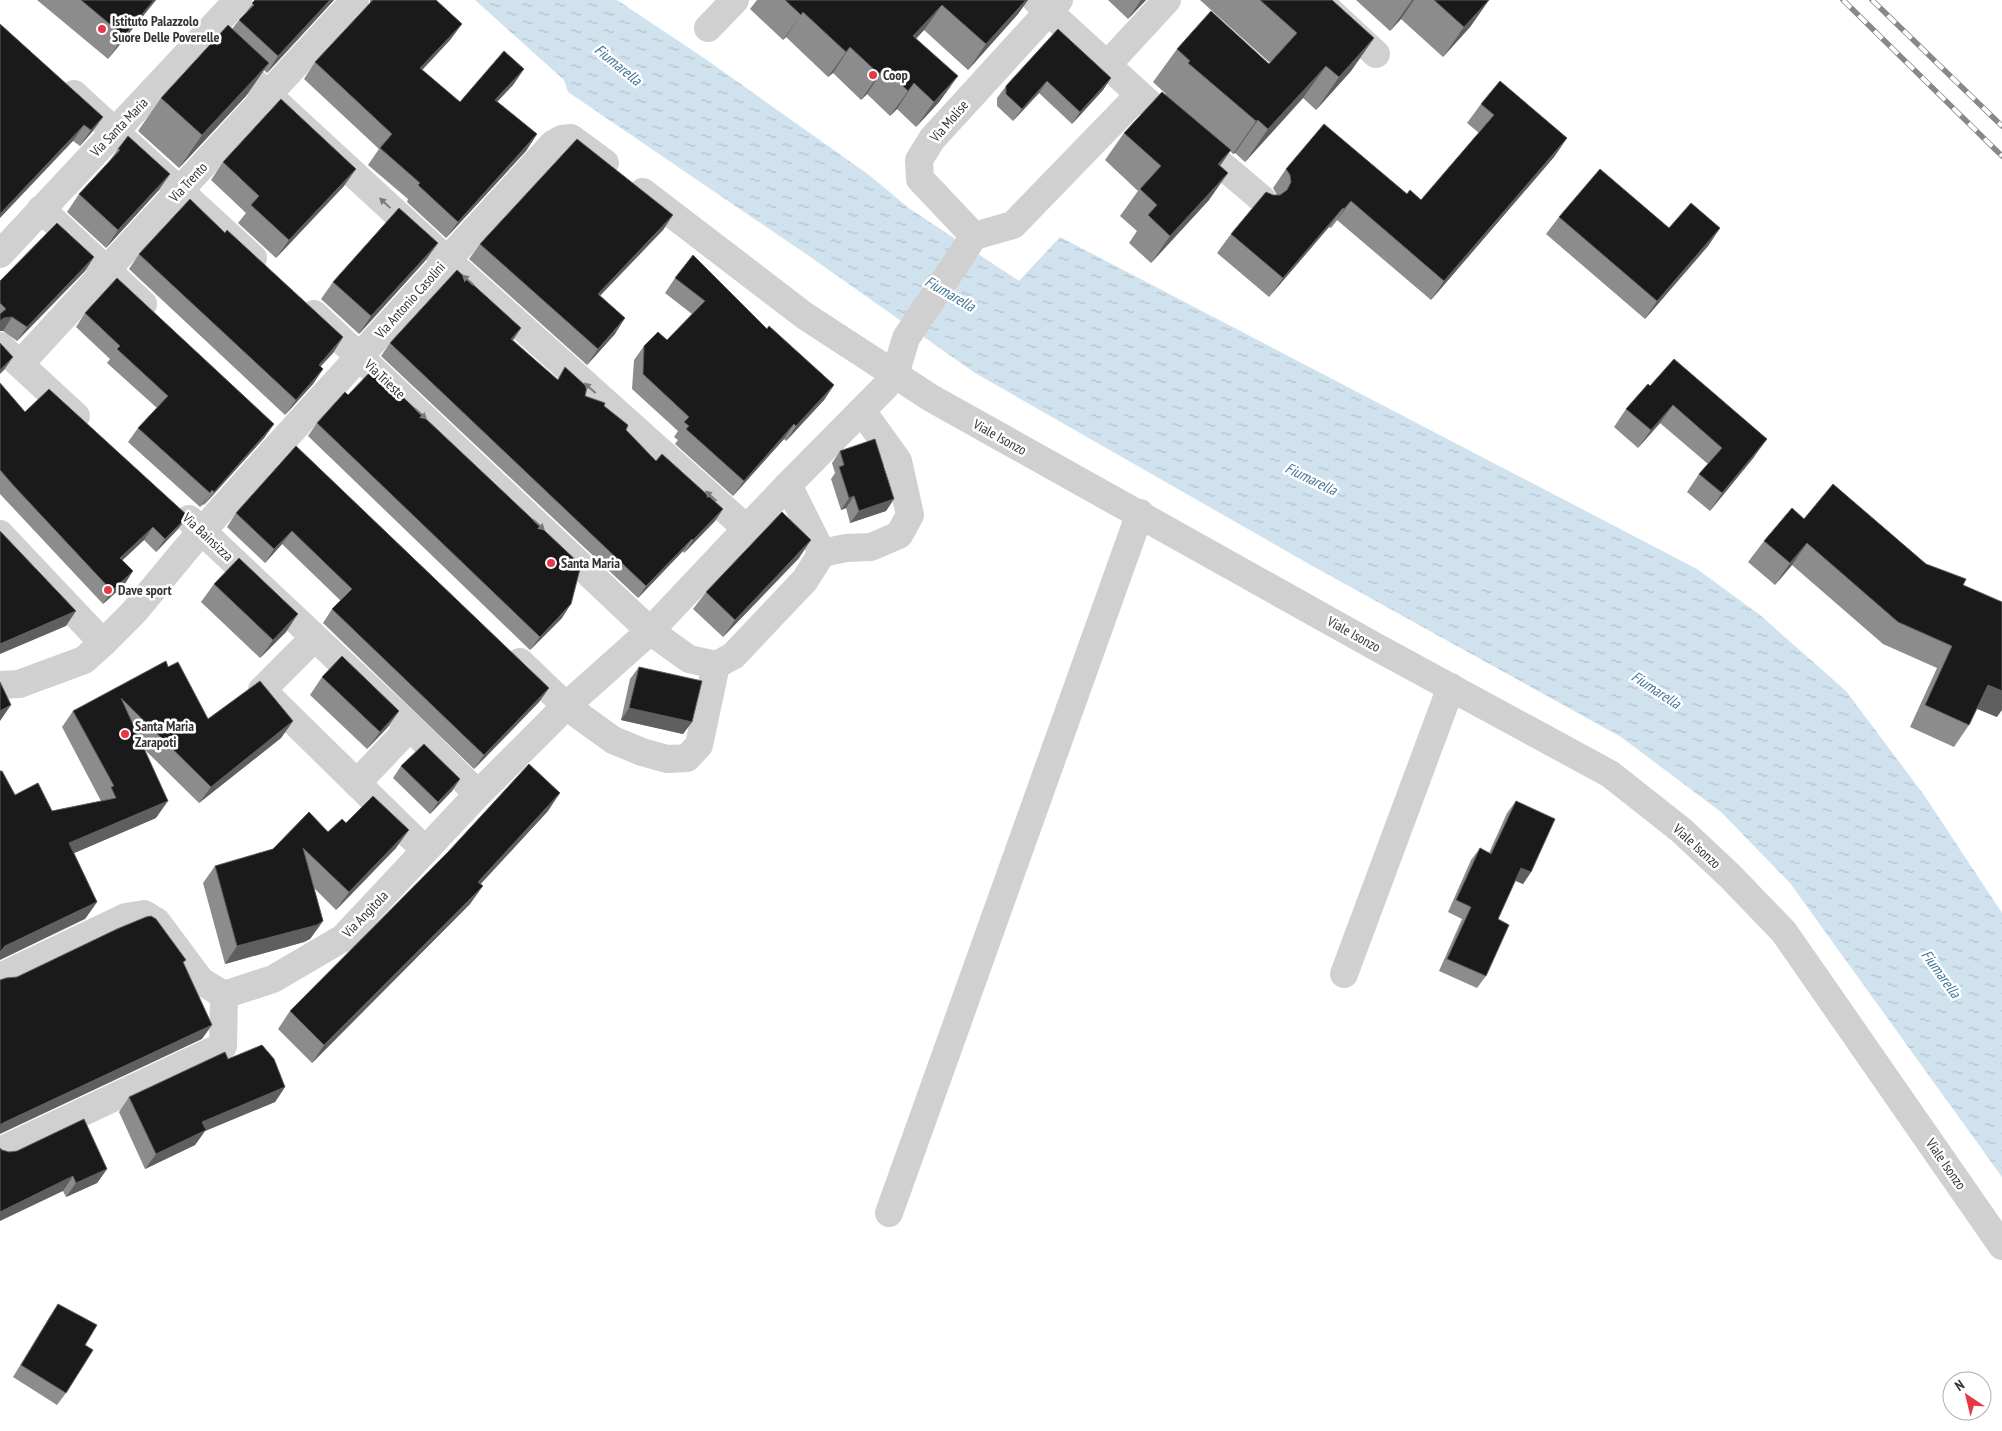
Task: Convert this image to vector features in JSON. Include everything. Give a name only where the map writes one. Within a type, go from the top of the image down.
[{"type":"street","name":"Via Santa Maria","points":[[0,254],[40,209],[116,131],[238,0]]},
{"type":"street","name":"Via Trento","points":[[10,355],[106,270],[355,0]]},
{"type":"street","points":[[708,28],[735,0]]},
{"type":"street","points":[[1115,56],[1167,0]]},
{"type":"street","points":[[1318,0],[1376,54]]},
{"type":"street","name":"Via Molise","points":[[974,236],[920,180],[919,160],[932,139],[1048,4],[1115,56],[1139,95],[1262,199]]},
{"type":"street","points":[[204,36],[447,260],[747,529]]},
{"type":"street","points":[[58,80],[274,277]]},
{"type":"street","points":[[895,375],[906,338],[974,236],[1014,225],[1139,95]]},
{"type":"street","name":"Via Antonio Casolini","points":[[9,685],[84,660],[103,643],[134,612],[202,530],[553,144],[571,138],[587,149]]},
{"type":"street","name":"Viale Isonzo","points":[[587,149],[805,316],[930,398],[1610,774],[1681,830],[1730,876],[1784,932],[2002,1246]]},
{"type":"street","points":[[40,209],[164,323]]},
{"type":"street","name":"Via Trieste","points":[[295,296],[650,631],[688,659],[716,665]]},
{"type":"street","points":[[10,355],[93,431]]},
{"type":"street","name":"Via Angitola","points":[[224,995],[273,979],[343,938],[478,794],[566,706],[650,631],[788,486],[862,412],[895,375]]},
{"type":"street","points":[[501,644],[566,706],[613,740],[642,752],[667,759],[687,758],[699,745],[716,665],[733,656],[739,650],[805,580],[822,553],[846,548],[871,547],[899,535],[910,516],[898,461],[862,412]]},
{"type":"street","points":[[788,486],[822,553]]},
{"type":"street","name":"Via Bainsizza","points":[[174,505],[410,727],[478,794]]},
{"type":"street","points":[[889,1213],[1140,514]]},
{"type":"street","points":[[0,534],[103,643]]},
{"type":"street","points":[[314,638],[262,690],[425,850]]},
{"type":"street","points":[[1344,974],[1451,687]]},
{"type":"street","points":[[357,783],[410,727]]},
{"type":"street","points":[[0,977],[126,917],[144,914],[157,922],[201,981],[224,995],[223,1046],[0,1150]]},
{"type":"water","name":"Fiumarella","points":[[475,0],[617,0],[704,58],[869,175],[910,209],[1019,281],[1060,237],[1697,569],[1760,615],[1846,691],[1924,795],[2002,913],[2002,1177],[1790,883],[1721,812],[1621,737],[1309,564],[975,373],[809,256],[568,92],[564,80]]},
{"type":"building","points":[[81,0],[154,0],[124,36]]},
{"type":"building","points":[[255,0],[330,0],[278,56],[239,20],[254,5],[252,3]]},
{"type":"building","points":[[373,0],[436,0],[462,24],[420,68],[460,102],[504,51],[524,69],[495,100],[537,134],[458,222],[418,185],[420,183],[380,148],[392,134],[315,62]]},
{"type":"building","points":[[785,0],[1026,0],[986,44],[942,5],[913,36],[958,76],[934,102],[914,83],[908,91],[884,68],[879,74],[850,47],[846,52],[803,12],[801,15]]},
{"type":"building","points":[[1260,0],[1332,0],[1374,38],[1339,77],[1326,66],[1268,129],[1188,63],[1190,61],[1177,49],[1211,11],[1269,64],[1297,33]]},
{"type":"building","points":[[1434,0],[1489,0],[1464,27]]},
{"type":"building","points":[[0,24],[103,117],[91,130],[84,125],[0,214]]},
{"type":"building","points":[[228,25],[269,63],[202,135],[161,98]]},
{"type":"building","points":[[1058,29],[1111,78],[1080,112],[1047,81],[1022,109],[1006,94],[1006,86]]},
{"type":"building","points":[[1500,81],[1567,138],[1444,281],[1351,201],[1283,278],[1231,234],[1266,192],[1280,195],[1287,190],[1291,182],[1290,175],[1286,169],[1324,124],[1407,194],[1410,190],[1421,200],[1494,115],[1481,104]]},
{"type":"building","points":[[1162,92],[1231,150],[1218,164],[1228,173],[1170,236],[1148,215],[1157,205],[1140,189],[1161,166],[1124,133]]},
{"type":"building","points":[[281,99],[356,169],[289,240],[251,205],[259,196],[223,162]]},
{"type":"building","points":[[128,136],[170,174],[118,230],[79,194],[120,150],[118,149]]},
{"type":"building","points":[[577,139],[673,215],[598,294],[625,318],[598,349],[480,244]]},
{"type":"building","points":[[1600,169],[1669,228],[1691,203],[1720,228],[1657,301],[1559,217]]},
{"type":"building","points":[[190,199],[225,233],[227,230],[343,337],[319,365],[323,369],[296,400],[139,254]]},
{"type":"building","points":[[399,208],[438,243],[371,316],[333,282]]},
{"type":"building","points":[[57,223],[94,257],[27,327],[12,317],[4,318],[0,321],[0,314],[6,309],[0,303],[0,281]]},
{"type":"building","points":[[693,255],[767,329],[769,326],[834,385],[796,426],[794,424],[744,481],[686,429],[689,426],[684,422],[689,417],[643,374],[644,346],[658,332],[667,340],[705,301],[675,278]]},
{"type":"building","points":[[457,270],[521,328],[511,339],[558,380],[565,367],[587,387],[585,396],[605,403],[604,406],[628,425],[626,430],[656,461],[662,454],[723,509],[646,586],[390,343]]},
{"type":"building","points":[[117,278],[274,424],[214,492],[212,490],[210,493],[138,428],[168,396],[117,349],[120,346],[85,313]]},
{"type":"building","points":[[0,343],[13,357],[0,370]]},
{"type":"building","points":[[1674,359],[1767,439],[1722,493],[1699,474],[1722,448],[1673,405],[1651,430],[1626,409]]},
{"type":"building","points":[[373,369],[581,565],[571,604],[540,637],[317,423],[345,392],[348,395]]},
{"type":"building","points":[[0,383],[25,412],[49,389],[188,516],[165,539],[153,527],[120,558],[133,571],[112,591],[0,470]]},
{"type":"building","points":[[875,439],[894,499],[859,511],[854,496],[849,498],[839,467],[844,465],[840,451]]},
{"type":"building","points":[[296,446],[549,688],[484,755],[332,609],[352,589],[292,531],[274,549],[236,513]]},
{"type":"building","points":[[1833,484],[1926,564],[1966,579],[1963,585],[2002,602],[2002,691],[1988,685],[1969,725],[1925,705],[1952,646],[1898,622],[1807,543],[1790,563],[1764,541],[1792,508],[1804,519]]},
{"type":"building","points":[[782,512],[811,540],[735,620],[706,592]]},
{"type":"building","points":[[0,531],[76,611],[0,644]]},
{"type":"building","points":[[239,558],[298,614],[273,640],[214,584]]},
{"type":"building","points":[[342,656],[399,711],[380,732],[322,677]]},
{"type":"building","points":[[166,661],[168,667],[178,662],[208,719],[260,681],[293,721],[211,787],[121,698],[168,801],[69,843],[97,902],[5,946],[0,952],[0,771],[2,771],[15,795],[38,783],[52,811],[116,798],[111,787],[114,786],[73,711]]},
{"type":"building","points":[[639,667],[702,681],[692,722],[629,708]]},
{"type":"building","points":[[0,682],[11,705],[0,711]]},
{"type":"building","points":[[424,744],[460,779],[438,802],[401,766]]},
{"type":"building","points":[[529,764],[560,793],[478,882],[483,886],[324,1045],[290,1011],[448,852]]},
{"type":"building","points":[[373,796],[409,830],[349,892],[303,848],[323,921],[317,925],[237,946],[215,866],[273,849],[309,812],[328,832],[342,819],[346,823]]},
{"type":"building","points":[[1516,801],[1555,819],[1531,872],[1521,868],[1498,919],[1509,925],[1486,976],[1447,959],[1471,907],[1456,900],[1480,848],[1491,854]]},
{"type":"building","points":[[151,916],[156,919],[186,960],[183,962],[212,1025],[0,1125],[0,980],[17,977],[117,929]]},
{"type":"building","points":[[262,1045],[274,1059],[285,1087],[202,1122],[206,1130],[156,1154],[129,1097],[225,1052],[228,1059]]},
{"type":"building","points":[[84,1119],[107,1169],[76,1183],[73,1176],[0,1212],[0,1148],[9,1152],[17,1151]]},
{"type":"building","points":[[58,1304],[97,1325],[85,1345],[93,1350],[66,1393],[21,1365]]},
{"type":"railway","points":[[1843,0],[2002,156]]},
{"type":"railway","points":[[1872,0],[2002,126]]},
{"type":"place","name":"Istituto Palazzolo Suore Delle Poverelle","points":[[102,29]]},
{"type":"place","name":"Coop","points":[[873,75]]},
{"type":"place","name":"Santa Maria","points":[[551,563]]},
{"type":"place","name":"Dave sport","points":[[108,590]]},
{"type":"place","name":"Santa Maria Zarapoti","points":[[125,734]]}]
